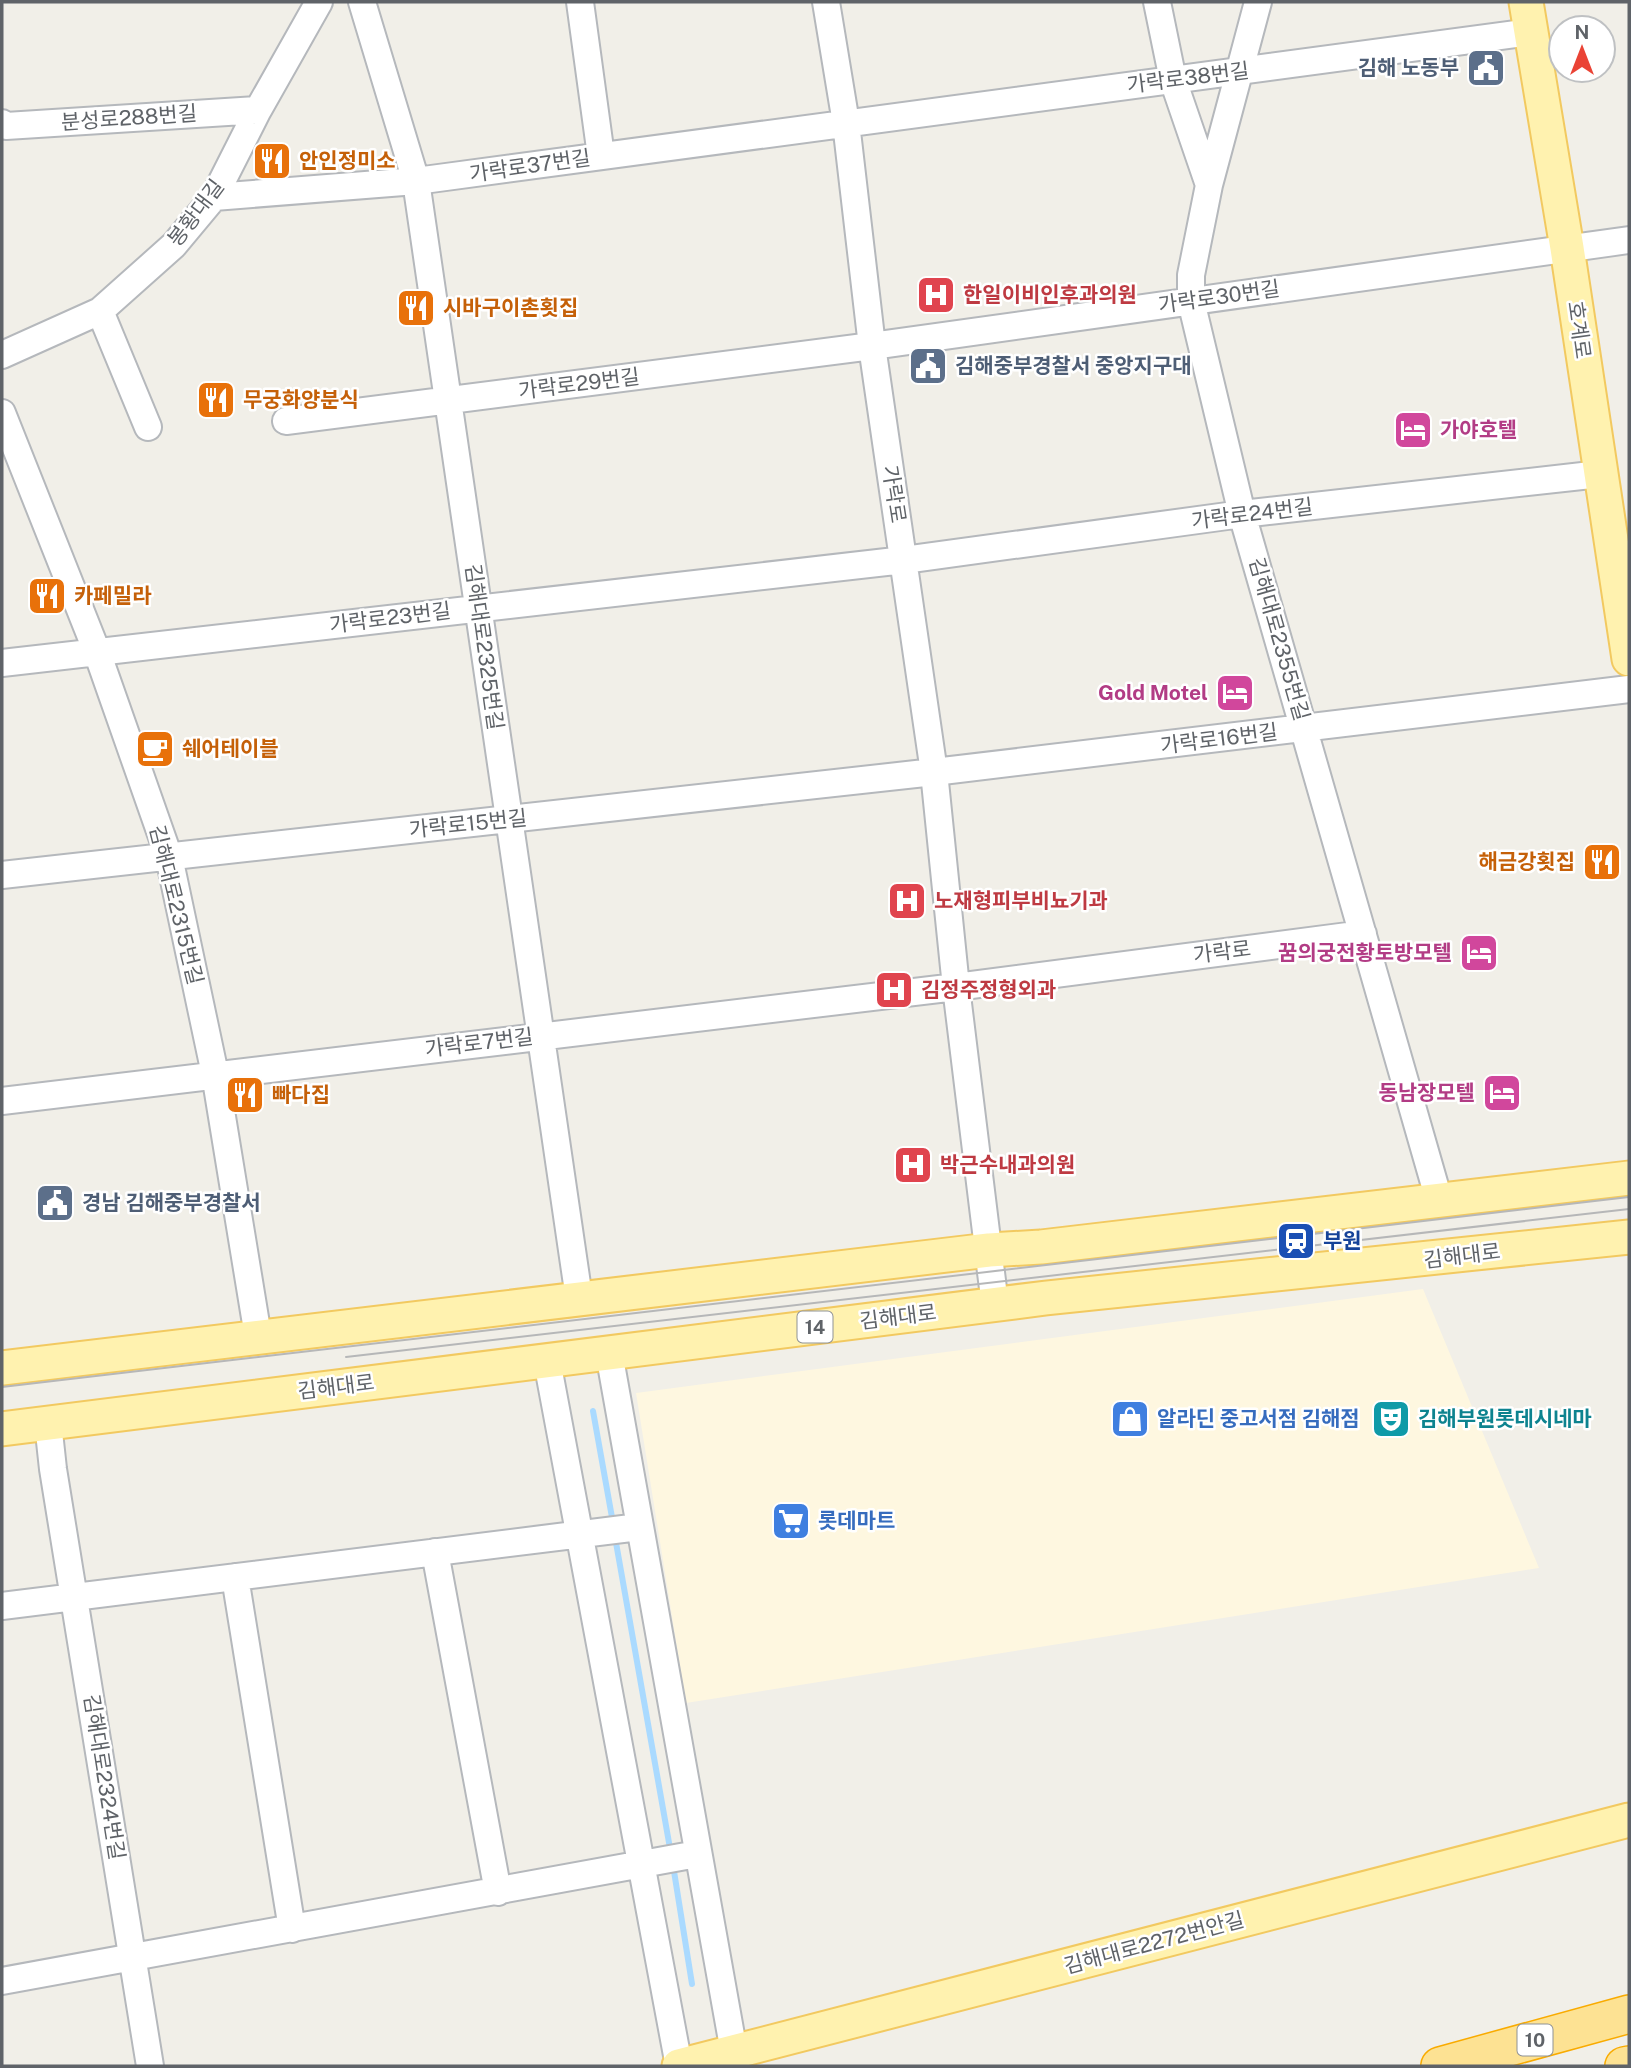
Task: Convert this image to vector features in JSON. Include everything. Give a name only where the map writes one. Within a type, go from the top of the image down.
[{"type":"highway","name":"10","points":[[1440,2066],[1629,2014]]},
{"type":"main road","name":"호계로","points":[[1529,17],[1629,659]]},
{"type":"main road","points":[[2,1368],[989,1250],[1041,1247],[1439,1200],[1621,1174]]},
{"type":"main road","name":"김해대로","points":[[2,1429],[995,1305],[1622,1241]]},
{"type":"main road","name":"김해대로2272번안길","points":[[679,2066],[1629,1820]]},
{"type":"street","name":"봉황대길","points":[[2,355],[100,311],[174,245],[214,197],[258,110],[319,2]]},
{"type":"street","name":"김해대로2325번길","points":[[362,2],[416,181],[579,1298]]},
{"type":"street","points":[[580,2],[601,156]]},
{"type":"street","name":"가락로","points":[[826,2],[846,122],[872,346],[934,772],[956,987],[995,1305]]},
{"type":"street","points":[[1157,2],[1172,80],[1209,185]]},
{"type":"street","name":"김해대로2355번길","points":[[1258,2],[1237,72],[1209,185],[1191,275],[1191,302],[1242,514],[1439,1200]]},
{"type":"street","name":"가락로38번길","points":[[846,122],[1237,72],[1529,17]]},
{"type":"street","name":"분성로288번길","points":[[2,123],[6,126],[258,110]]},
{"type":"street","name":"가락로37번길","points":[[214,197],[416,181],[846,122]]},
{"type":"street","name":"가락로30번길","points":[[872,346],[1629,240]]},
{"type":"street","points":[[100,311],[148,427]]},
{"type":"street","name":"가락로29번길","points":[[286,421],[872,346]]},
{"type":"street","name":"김해대로2315번길","points":[[2,413],[97,652],[169,857],[215,1074],[258,1336]]},
{"type":"street","name":"가락로24번길","points":[[904,560],[1242,514],[1600,474]]},
{"type":"street","name":"가락로23번길","points":[[2,663],[904,560]]},
{"type":"street","name":"가락로16번길","points":[[934,772],[1629,689]]},
{"type":"street","name":"가락로15번길","points":[[2,875],[934,772]]},
{"type":"street","name":"가락로","points":[[956,987],[1363,934]]},
{"type":"street","name":"가락로7번길","points":[[2,1101],[956,987]]},
{"type":"street","points":[[609,1353],[612,1531],[642,1866],[679,2066]]},
{"type":"street","points":[[547,1361],[612,1531],[697,1854],[734,2052]]},
{"type":"street","name":"김해대로2324번길","points":[[48,1423],[53,1469],[150,2066]]},
{"type":"street","points":[[2,1606],[612,1531]]},
{"type":"street","points":[[435,1552],[498,1892]]},
{"type":"street","points":[[235,1577],[292,1928]]},
{"type":"street","points":[[2,1981],[697,1854]]},
{"type":"shaded area","points":[[1423,1289],[1539,1568],[686,1703],[636,1393]]},
{"type":"waterway","points":[[593,1411],[613,1523]]},
{"type":"waterway","points":[[615,1537],[671,1854]]},
{"type":"waterway","points":[[673,1865],[692,1984]]},
{"type":"tram line","points":[[2,1387],[1629,1197]]},
{"type":"tram line","points":[[346,1357],[1629,1209]]},
{"type":"place","name":"김해 노동부","points":[[1486,68]]},
{"type":"place","name":"안인정미소","points":[[272,161]]},
{"type":"place","name":"한일이비인후과의원","points":[[936,295]]},
{"type":"place","name":"시바구이촌횟집","points":[[416,308]]},
{"type":"place","name":"김해중부경찰서 중앙지구대","points":[[928,366]]},
{"type":"place","name":"무궁화양분식","points":[[216,400]]},
{"type":"place","name":"가야호텔","points":[[1413,430]]},
{"type":"place","name":"카페밀라","points":[[47,596]]},
{"type":"place","name":"Gold Motel","points":[[1235,693]]},
{"type":"place","name":"쉐어테이블","points":[[155,749]]},
{"type":"place","name":"해금강횟집","points":[[1602,862]]},
{"type":"place","name":"노재형피부비뇨기과","points":[[907,901]]},
{"type":"place","name":"꿈의궁전황토방모텔","points":[[1479,953]]},
{"type":"place","name":"김정주정형외과","points":[[894,990]]},
{"type":"place","name":"동남장모텔","points":[[1502,1093]]},
{"type":"place","name":"빠다집","points":[[245,1095]]},
{"type":"place","name":"박근수내과의원","points":[[913,1165]]},
{"type":"place","name":"경남 김해중부경찰서","points":[[55,1203]]},
{"type":"place","name":"부원","points":[[1296,1241]]},
{"type":"place","name":"알라딘 중고서점 김해점","points":[[1130,1419]]},
{"type":"place","name":"김해부원롯데시네마","points":[[1391,1419]]},
{"type":"place","name":"롯데마트","points":[[791,1521]]}]
